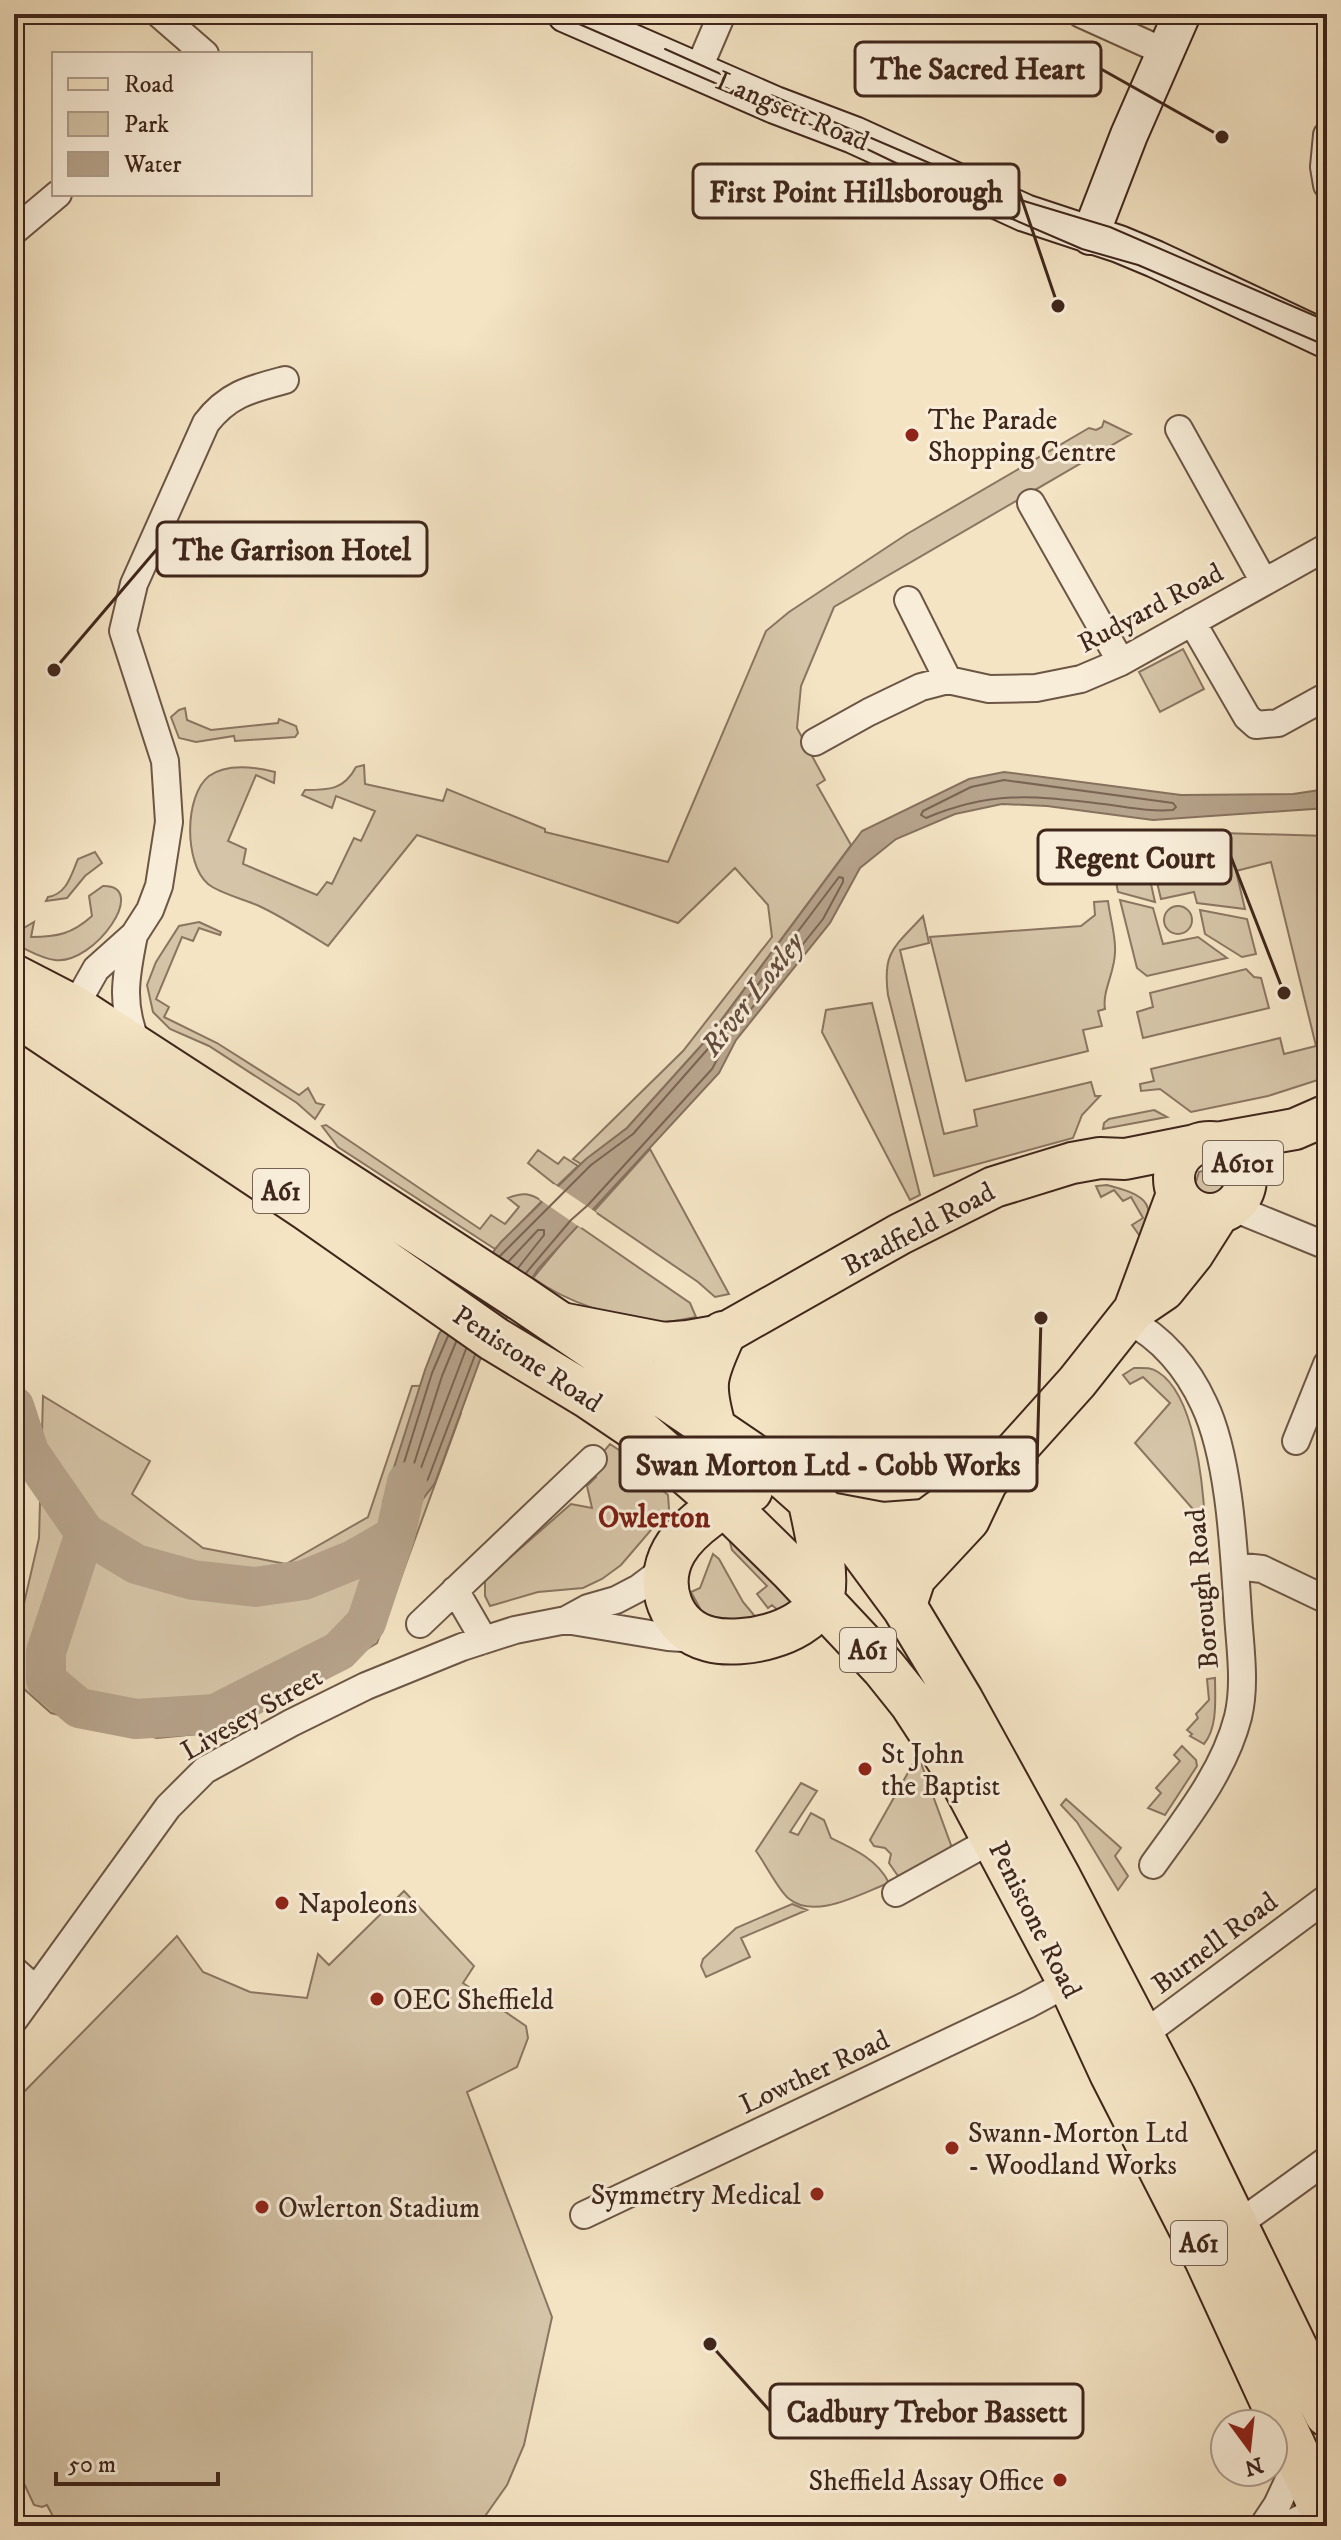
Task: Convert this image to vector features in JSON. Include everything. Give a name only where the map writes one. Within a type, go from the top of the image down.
[{"type":"highway","points":[[14,977],[74,1008],[72,1019],[76,1029],[103,1054],[130,1067]]},
{"type":"highway","name":"Penistone Road","points":[[14,1012],[130,1067],[479,1269],[809,1498],[854,1539],[893,1591],[997,1764],[1173,2097],[1327,2414]]},
{"type":"highway","name":"Penistone Road","points":[[130,1067],[307,1208],[452,1311],[633,1426],[724,1504],[791,1569],[884,1668],[912,1703],[963,1781],[1070,1982],[1112,2073],[1207,2259],[1312,2500]]},
{"type":"highway","points":[[714,1430],[706,1403],[706,1370],[723,1334]]},
{"type":"highway","points":[[590,1397],[617,1395],[650,1386]]},
{"type":"highway","points":[[809,1498],[823,1559],[820,1601],[804,1619],[787,1631],[760,1639],[710,1640],[684,1626],[674,1613],[664,1582],[675,1549],[687,1534],[724,1504],[749,1491],[809,1498],[883,1525],[924,1522]]},
{"type":"highway","points":[[893,1591],[877,1590],[881,1612],[912,1703]]},
{"type":"main road","name":"Bradfield Road","points":[[723,1334],[912,1227],[994,1187],[1072,1163],[1100,1158],[1125,1159],[1311,1122]]},
{"type":"main road","name":"Bradfield Road","points":[[1125,1159],[1175,1188],[1184,1204],[1207,1215],[1234,1199],[1311,1122]]},
{"type":"main road","name":"A6101","points":[[893,1591],[915,1578],[969,1520],[987,1482],[1077,1382],[1130,1315],[1164,1290],[1193,1254],[1234,1199],[1244,1165],[1229,1147],[1206,1144],[1186,1151],[1179,1160],[1175,1188],[1130,1315]]},
{"type":"main road","points":[[557,1323],[664,1343],[723,1334]]},
{"type":"main road","points":[[650,1386],[693,1360],[723,1334]]},
{"type":"main road","name":"A6101","points":[[893,1591],[898,1548],[948,1502],[987,1482]]},
{"type":"street","points":[[160,14],[203,52]]},
{"type":"street","name":"Langsett Road","points":[[566,14],[775,105],[854,135],[1025,213],[1155,259],[1327,340]]},
{"type":"street","points":[[698,70],[722,14]]},
{"type":"street","points":[[1081,14],[1165,52]]},
{"type":"street","points":[[1090,236],[1182,14]]},
{"type":"street","points":[[1327,135],[1324,167],[1327,185]]},
{"type":"street","points":[[14,231],[56,196]]},
{"type":"street","points":[[74,1008],[96,969],[134,935],[150,910],[159,886],[169,822],[161,744],[123,631],[134,584],[206,423],[218,407],[234,397],[285,380]]},
{"type":"street","points":[[1179,429],[1264,582]]},
{"type":"street","points":[[1031,503],[1121,662]]},
{"type":"street","name":"Rudyard Road","points":[[948,680],[989,689],[1036,688],[1081,679],[1121,662],[1327,547]]},
{"type":"street","points":[[815,742],[921,687],[948,680],[908,600]]},
{"type":"street","points":[[1192,622],[1247,717],[1256,725],[1278,723],[1327,696]]},
{"type":"street","points":[[130,1067],[125,988],[134,935]]},
{"type":"street","points":[[1234,1199],[1246,1213],[1327,1246]]},
{"type":"street","name":"Borough Road","points":[[1130,1315],[1176,1358],[1205,1405],[1222,1461],[1235,1566],[1241,1653],[1241,1693],[1237,1718],[1204,1792],[1153,1865]]},
{"type":"street","points":[[1296,1441],[1327,1364]]},
{"type":"street","points":[[420,1624],[593,1459]]},
{"type":"street","points":[[1235,1566],[1262,1569],[1327,1600]]},
{"type":"street","name":"Livesey Street","points":[[14,2020],[168,1807],[205,1770],[330,1703],[484,1640],[566,1620],[588,1608],[630,1594],[667,1567]]},
{"type":"street","points":[[455,1590],[484,1640]]},
{"type":"street","name":"Livesey Street","points":[[566,1620],[668,1637],[710,1640]]},
{"type":"street","points":[[896,1893],[995,1838]]},
{"type":"street","name":"Burnell Road","points":[[1140,2037],[1327,1898]]},
{"type":"street","points":[[14,1970],[36,1990]]},
{"type":"street","name":"Lowther Road","points":[[584,2215],[1070,1982]]},
{"type":"street","points":[[1237,2225],[1327,2160]]},
{"type":"street","points":[[1263,2526],[1277,2505],[1312,2500]]},
{"type":"green space","points":[[1104,421],[1131,434],[834,607],[801,686],[797,728],[825,780],[817,785],[851,845],[708,1038],[627,1128],[581,1164],[573,1159],[683,1051],[772,937],[768,905],[735,868],[678,923],[417,835],[328,946],[268,910],[213,887],[200,874],[191,846],[191,813],[195,798],[209,776],[224,769],[241,767],[275,772],[274,783],[256,775],[228,841],[246,849],[243,864],[317,895],[327,882],[332,884],[354,838],[361,841],[375,811],[336,796],[332,808],[302,795],[305,790],[335,787],[346,780],[356,767],[364,765],[365,784],[443,801],[447,789],[545,829],[545,832],[668,862],[766,631],[789,612],[907,534],[1089,428],[1096,430],[1102,427]]},
{"type":"green space","points":[[1183,649],[1204,689],[1160,712],[1139,672]]},
{"type":"green space","points":[[185,708],[187,720],[211,730],[278,723],[279,719],[296,726],[298,733],[295,737],[235,741],[234,736],[196,742],[179,738],[171,717]]},
{"type":"green space","points":[[1119,830],[1327,836],[1327,1039],[1318,1046],[1327,1046],[1327,1077],[1268,1096],[1191,1112],[1160,1089],[1141,1091],[1140,1084],[1154,1081],[1151,1069],[1280,1038],[1284,1054],[1316,1046],[1271,862],[1236,871],[1245,909],[1197,903],[1194,892],[1161,899],[1155,874],[1149,875],[1155,902],[1118,892],[1113,867]]},
{"type":"green space","points":[[95,852],[102,863],[85,876],[67,898],[46,901],[64,888],[78,859]]},
{"type":"green space","points":[[103,886],[116,889],[121,898],[119,910],[100,939],[86,950],[70,958],[55,960],[14,944],[14,931],[34,922],[31,937],[56,935],[78,927],[92,916],[89,896]]},
{"type":"green space","points":[[1120,900],[1153,908],[1163,944],[1198,937],[1227,958],[1147,976],[1137,968]]},
{"type":"green space","points":[[1108,901],[1115,940],[1114,959],[1105,995],[1105,1009],[1098,1011],[1102,1026],[1083,1030],[1088,1051],[966,1081],[930,937],[1081,926],[1095,915],[1094,902]]},
{"type":"green space","points":[[1178,906],[1188,910],[1192,920],[1188,930],[1178,934],[1168,930],[1164,920],[1168,910]]},
{"type":"green space","points":[[1200,910],[1247,919],[1256,954],[1242,957],[1205,934]]},
{"type":"green space","points":[[923,916],[929,943],[900,950],[944,1134],[977,1126],[974,1110],[1091,1082],[1095,1096],[1100,1096],[1082,1115],[1073,1138],[934,1176],[888,995],[887,980],[887,968],[893,951]]},
{"type":"green space","points":[[199,922],[221,932],[220,935],[199,928],[193,941],[182,937],[156,999],[169,1007],[164,1017],[217,1043],[299,1095],[308,1088],[316,1103],[324,1105],[315,1119],[297,1103],[209,1046],[170,1029],[153,1012],[147,985],[156,962],[179,926]]},
{"type":"green space","points":[[1246,969],[1254,977],[1261,978],[1269,1008],[1143,1038],[1137,1012],[1153,1007],[1150,993]]},
{"type":"green space","points":[[872,1003],[920,1195],[910,1200],[822,1032],[826,1010]]},
{"type":"green space","points":[[1154,1110],[1167,1117],[1103,1129],[1109,1119]]},
{"type":"green space","points":[[326,1125],[480,1229],[491,1215],[505,1224],[519,1207],[508,1198],[526,1194],[542,1201],[495,1249],[338,1147],[322,1126]]},
{"type":"green space","points":[[650,1149],[729,1294],[715,1297],[594,1211]]},
{"type":"green space","points":[[538,1150],[558,1164],[564,1157],[578,1166],[557,1186],[528,1163]]},
{"type":"green space","points":[[1217,1170],[1224,1183],[1217,1196],[1207,1198],[1199,1193],[1195,1185],[1199,1172]]},
{"type":"green space","points":[[1107,1185],[1144,1201],[1149,1216],[1142,1239],[1132,1225],[1143,1218],[1131,1197],[1123,1201],[1114,1190],[1101,1197],[1096,1186]]},
{"type":"green space","points":[[577,1225],[690,1303],[696,1317],[663,1322],[625,1317],[577,1302],[533,1278]]},
{"type":"green space","points":[[1134,1368],[1158,1372],[1171,1383],[1181,1400],[1195,1442],[1205,1523],[1135,1443],[1170,1403],[1143,1377],[1130,1384],[1123,1375]]},
{"type":"green space","points":[[453,1385],[461,1413],[377,1643],[229,1731],[157,1738],[51,1713],[14,1680],[14,1647],[39,1538],[43,1396],[150,1461],[132,1494],[203,1548],[286,1564],[368,1517],[412,1386]]},
{"type":"green space","points":[[610,1444],[668,1495],[669,1509],[621,1565],[602,1579],[583,1588],[538,1592],[490,1606],[485,1596],[485,1581],[490,1575],[571,1504],[592,1508],[587,1486],[596,1477],[592,1465]]},
{"type":"green space","points":[[728,1535],[794,1598],[782,1614],[772,1605],[768,1608],[757,1594],[767,1586],[732,1550]]},
{"type":"green space","points":[[713,1554],[758,1620],[719,1624],[702,1612],[691,1592],[700,1588]]},
{"type":"green space","points":[[1215,1678],[1214,1721],[1204,1744],[1190,1736],[1192,1734],[1187,1730],[1209,1700],[1207,1679]]},
{"type":"green space","points":[[1182,1746],[1196,1760],[1197,1766],[1165,1815],[1148,1808],[1161,1793],[1156,1788],[1180,1761],[1174,1755]]},
{"type":"green space","points":[[918,1755],[951,1845],[949,1852],[898,1876],[889,1863],[891,1854],[885,1848],[874,1846],[870,1840]]},
{"type":"green space","points":[[801,1783],[817,1791],[790,1832],[798,1835],[811,1813],[824,1820],[831,1838],[872,1862],[889,1883],[824,1906],[799,1904],[784,1894],[756,1851]]},
{"type":"green space","points":[[1066,1799],[1121,1848],[1115,1856],[1128,1876],[1118,1890],[1077,1822],[1061,1805]]},
{"type":"green space","name":"Owlerton Stadium","points":[[404,1891],[474,1966],[463,1983],[526,2026],[528,2038],[517,2067],[467,2092],[552,2317],[524,2445],[507,2485],[478,2526],[58,2526],[47,2505],[34,2505],[14,2462],[14,2204],[24,2197],[14,2188],[14,2102],[177,1936],[203,1972],[250,1992],[307,1998],[318,1954],[329,1965]]},
{"type":"green space","points":[[792,1904],[807,1910],[741,1938],[750,1957],[706,1977],[701,1966],[703,1959],[736,1928]]},
{"type":"water","name":"River Loxley","points":[[1004,772],[1181,795],[1293,794],[1327,789],[1327,808],[1153,820],[1047,806],[1002,804],[955,814],[896,839],[860,868],[830,923],[736,1040],[719,1073],[538,1269],[480,1360],[435,1483],[395,1536],[383,1502],[425,1370],[439,1334],[479,1270],[501,1242],[586,1159],[627,1128],[708,1038],[862,831],[969,779]]},
{"type":"pier","points":[[554,1184],[597,1213],[581,1228],[539,1199]]},
{"type":"waterway","name":"River Loxley","points":[[14,1406],[29,1452],[85,1533],[136,1564],[193,1580],[255,1587],[304,1580],[353,1560],[395,1536],[407,1482]]},
{"type":"waterway","name":"River Loxley","points":[[85,1533],[46,1652],[46,1680],[79,1708],[136,1719],[215,1714],[339,1651],[366,1623],[395,1536]]},
{"type":"tram line","points":[[556,14],[869,150],[1010,218],[1082,249],[1138,265],[1327,346]]},
{"type":"tram line","points":[[665,49],[723,75]]},
{"type":"tram line","points":[[771,95],[1004,195],[1110,227],[1327,321]]},
{"type":"place","name":"The Sacred Heart","points":[[1222,137]]},
{"type":"place","name":"First Point Hillsborough","points":[[1058,306]]},
{"type":"place","name":"The Parade Shopping Centre","points":[[912,435]]},
{"type":"place","name":"The Garrison Hotel","points":[[54,670]]},
{"type":"place","name":"Regent Court","points":[[1284,993]]},
{"type":"place","name":"Swan Morton Ltd - Cobb Works","points":[[1041,1318]]},
{"type":"place","name":"St John the Baptist","points":[[865,1769]]},
{"type":"place","name":"Napoleons","points":[[282,1903]]},
{"type":"place","name":"OEC Sheffield","points":[[377,1999]]},
{"type":"place","name":"Swann-Morton Ltd - Woodland Works","points":[[952,2148]]},
{"type":"place","name":"Symmetry Medical","points":[[817,2194]]},
{"type":"place","name":"Owlerton Stadium","points":[[262,2207]]},
{"type":"place","name":"Cadbury Trebor Bassett","points":[[710,2344]]},
{"type":"place","name":"Sheffield Assay Office","points":[[1060,2480]]},
{"type":"district","name":"Owlerton","points":[[654,1517]]}]
